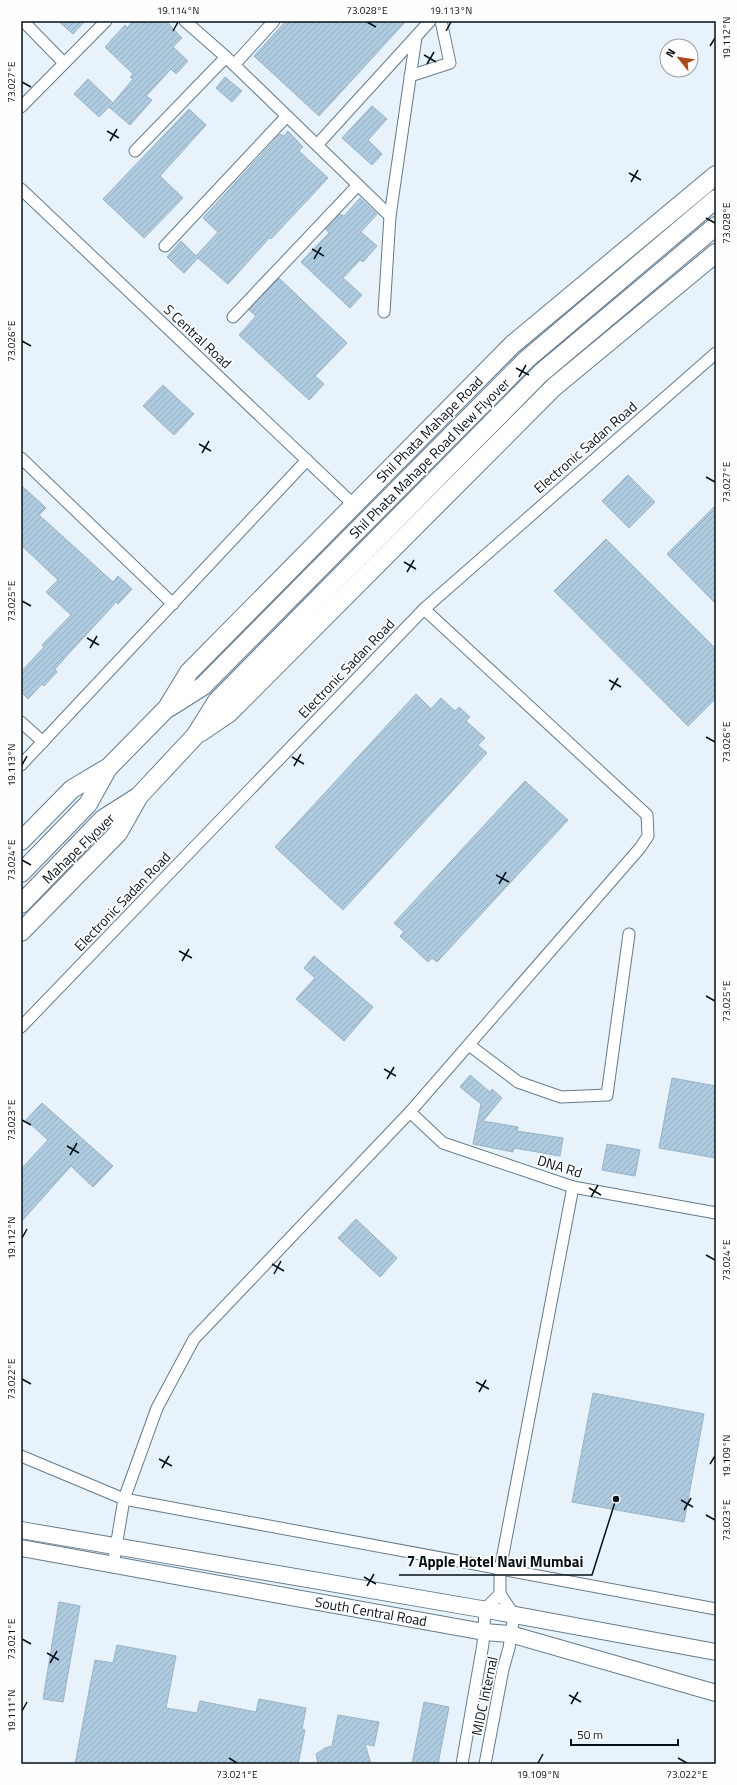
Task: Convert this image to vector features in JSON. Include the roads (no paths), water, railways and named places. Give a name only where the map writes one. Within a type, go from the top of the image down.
[{"type":"main road","name":"Shil Phata Mahape Road","points":[[167,708],[190,672],[513,344],[716,175]]},
{"type":"main road","name":"Shil Phata Mahape Road New Flyover","points":[[167,708],[203,686],[527,358],[716,199]]},
{"type":"main road","name":"Shil Phata Mahape Road New Flyover","points":[[195,736],[217,701],[540,373],[716,226]]},
{"type":"main road","points":[[21,932],[118,833],[139,796],[195,736],[229,713],[554,387],[716,253]]},
{"type":"main road","points":[[21,841],[72,789],[109,767],[167,708]]},
{"type":"main road","name":"Mahape Flyover","points":[[21,873],[88,804],[109,767]]},
{"type":"main road","name":"Mahape Flyover","points":[[21,904],[104,819],[139,796]]},
{"type":"main road","name":"South Central Road","points":[[21,1531],[485,1609],[716,1652]]},
{"type":"main road","name":"South Central Road","points":[[21,1548],[484,1632],[510,1634],[716,1693]]},
{"type":"street","points":[[23,21],[64,63]]},
{"type":"street","points":[[21,107],[106,21]]},
{"type":"street","points":[[185,21],[226,57],[286,117],[390,216]]},
{"type":"street","points":[[234,65],[274,21]]},
{"type":"street","points":[[317,145],[430,21]]},
{"type":"street","points":[[410,76],[450,63],[441,21]]},
{"type":"street","points":[[384,312],[390,216],[416,37]]},
{"type":"street","points":[[135,151],[226,57]]},
{"type":"street","points":[[165,246],[286,117]]},
{"type":"street","points":[[233,317],[358,185]]},
{"type":"street","name":"S Central Road","points":[[21,189],[354,505]]},
{"type":"street","name":"Electronic Sadan Road","points":[[21,1027],[424,609],[716,353]]},
{"type":"street","points":[[21,458],[173,604]]},
{"type":"street","points":[[21,766],[307,460]]},
{"type":"street","points":[[113,1564],[124,1499],[157,1408],[194,1339],[410,1112],[640,848],[648,836],[647,816],[424,609]]},
{"type":"street","points":[[21,722],[43,742]]},
{"type":"street","points":[[469,1045],[518,1082],[561,1097],[607,1095],[629,934]]},
{"type":"street","name":"DNA Rd","points":[[410,1112],[443,1143],[573,1187],[716,1213]]},
{"type":"street","points":[[514,1615],[500,1594],[500,1570],[573,1187]]},
{"type":"street","points":[[21,1456],[124,1499],[716,1609]]},
{"type":"street","points":[[462,1764],[484,1632],[485,1609],[500,1594]]},
{"type":"street","name":"MIDC Internal","points":[[485,1764],[503,1669],[509,1648],[514,1615]]},
{"type":"place","name":"7 Apple Hotel Navi Mumbai","points":[[616,1499]]}]
